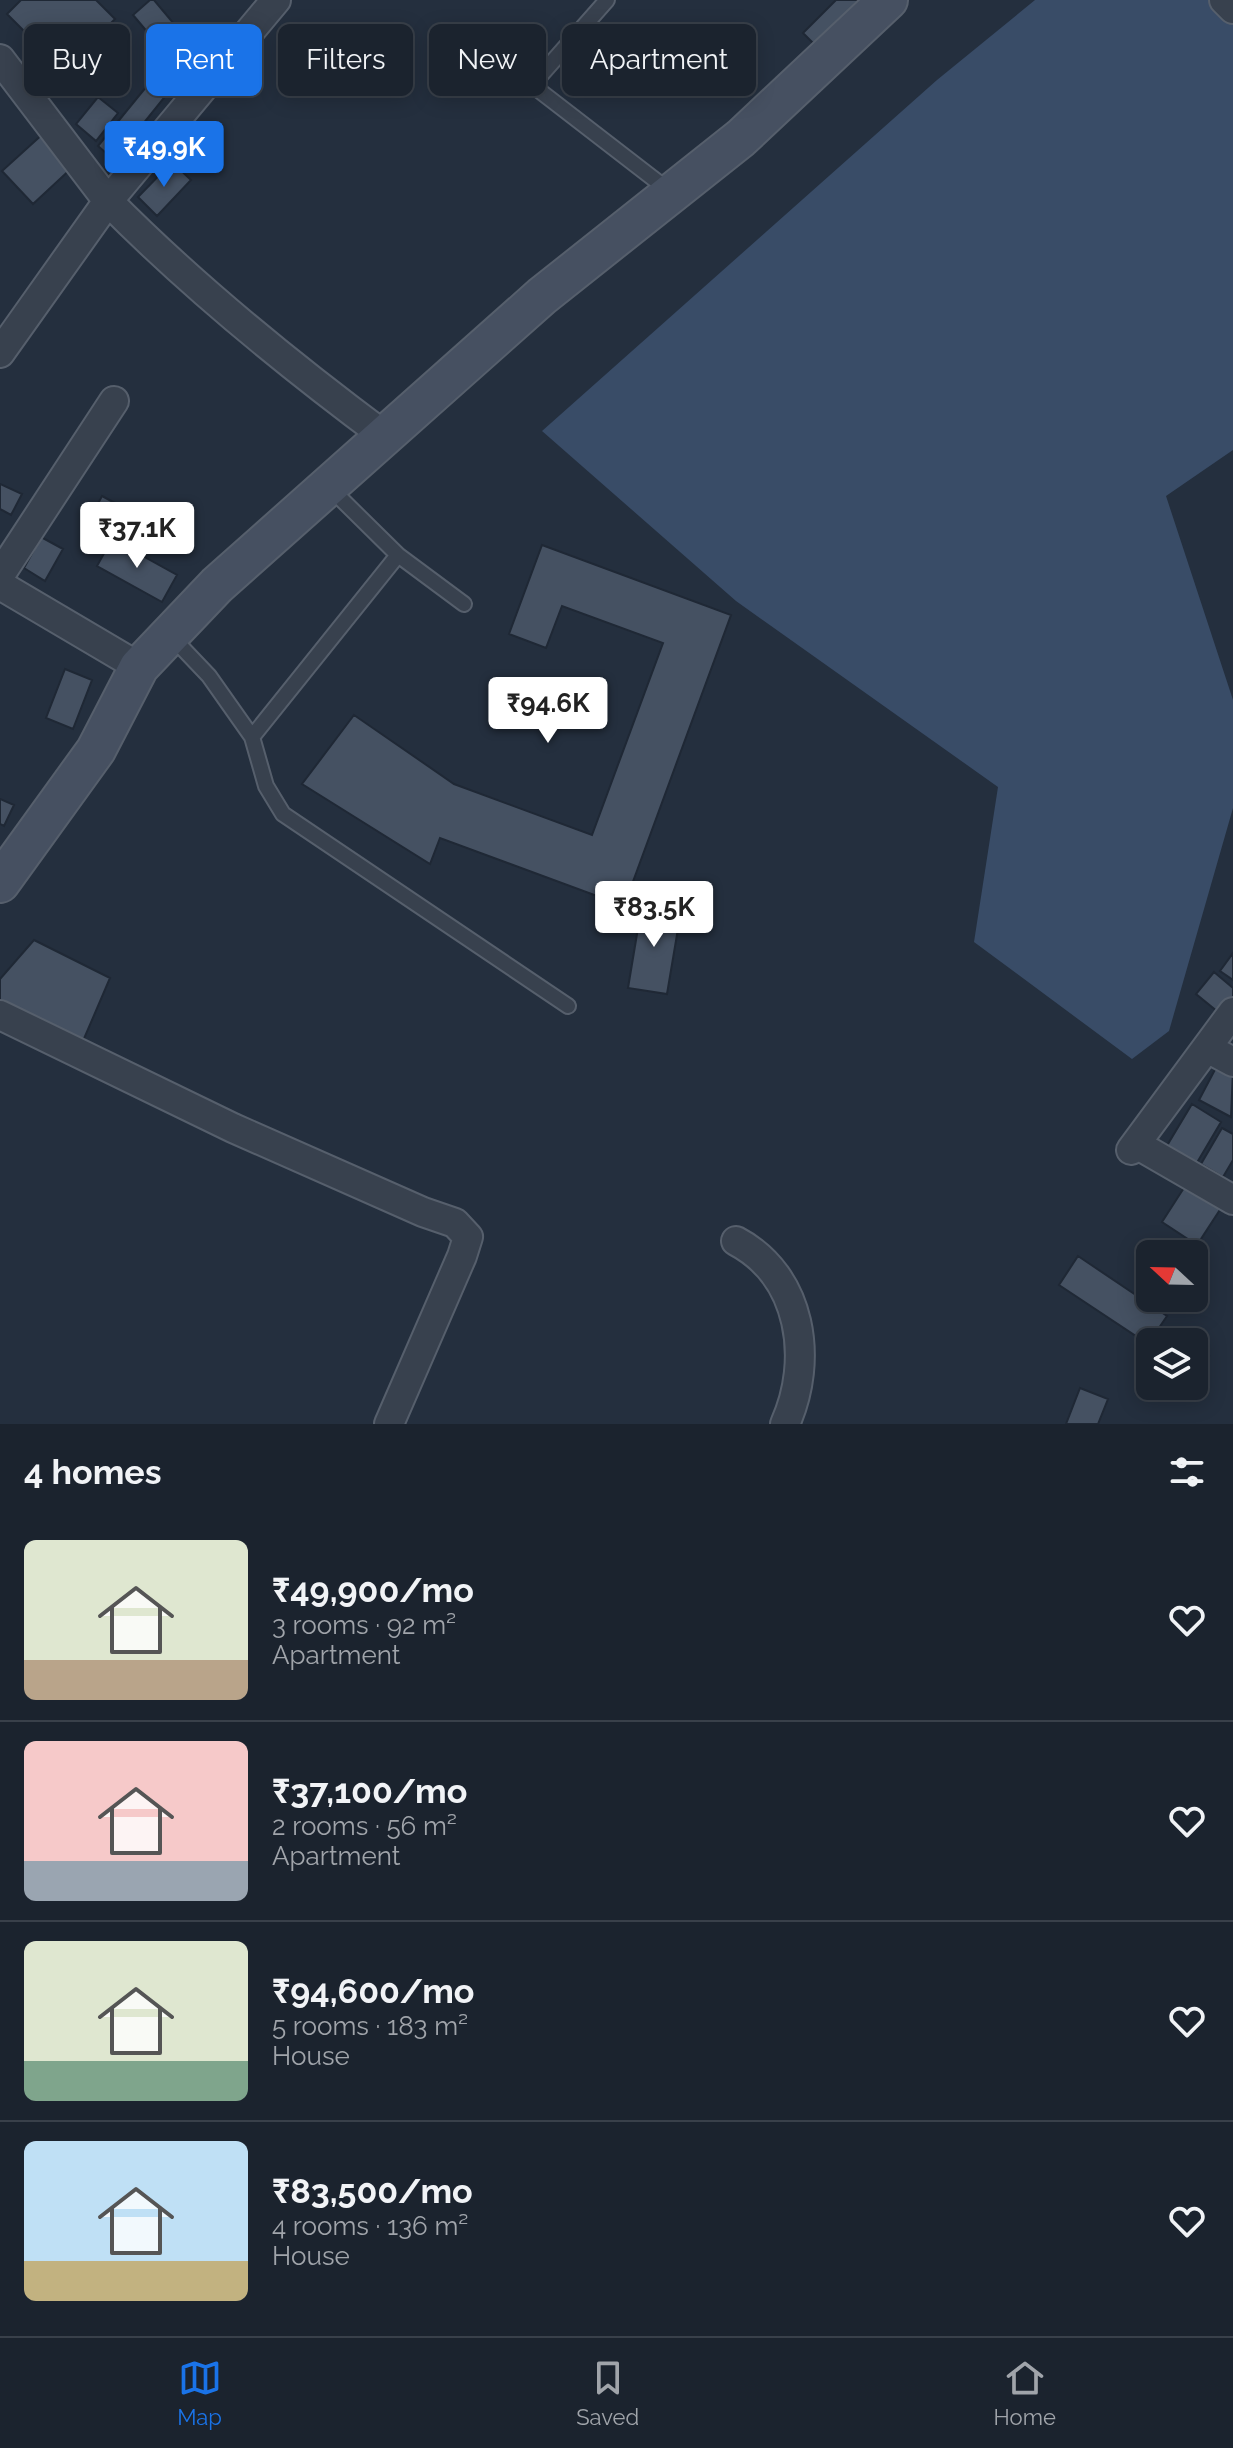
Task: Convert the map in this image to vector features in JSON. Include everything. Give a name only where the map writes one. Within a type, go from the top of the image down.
[{"type":"street","points":[[0,353],[108,201],[276,0]]},
{"type":"street","points":[[0,883],[96,750],[139,667],[217,585],[542,296],[741,138],[888,0]]},
{"type":"street","points":[[1224,0],[1233,9]]},
{"type":"street","points":[[0,59],[108,201],[173,262],[327,393],[386,437]]},
{"type":"street","points":[[0,575],[114,401]]},
{"type":"street","points":[[0,585],[139,667]]},
{"type":"street","points":[[1233,1012],[1133,1147],[1233,1200]]},
{"type":"street","points":[[0,1015],[233,1128],[423,1212],[455,1223],[468,1237],[462,1256],[389,1424]]},
{"type":"street","points":[[1207,1048],[1233,1062]]},
{"type":"street","points":[[736,1241],[761,1255],[787,1292],[802,1352],[793,1405],[785,1424]]},
{"type":"lane","points":[[546,69],[607,0]]},
{"type":"lane","points":[[546,96],[672,193]]},
{"type":"lane","points":[[327,486],[359,522],[464,604]]},
{"type":"lane","points":[[252,737],[398,555]]},
{"type":"lane","points":[[170,635],[209,676],[252,737],[266,786],[283,814],[568,1006]]},
{"type":"water","points":[[1035,0],[1233,0],[1233,450],[1166,496],[1233,700],[1233,808],[1169,1031],[1132,1059],[974,942],[998,787],[736,601],[542,431],[937,80]]},
{"type":"building","points":[[21,0],[96,0],[115,19],[110,24],[24,24],[24,31],[7,14]]},
{"type":"building","points":[[154,0],[174,24],[146,24],[146,30],[133,15]]},
{"type":"building","points":[[836,0],[881,0],[825,55],[803,33]]},
{"type":"building","points":[[146,87],[146,96],[166,96],[114,160],[98,146]]},
{"type":"building","points":[[98,97],[118,113],[96,141],[76,124]]},
{"type":"building","points":[[45,132],[75,165],[33,204],[2,171]]},
{"type":"building","points":[[172,162],[191,180],[157,216],[138,197]]},
{"type":"building","points":[[0,484],[22,494],[11,515],[0,509]]},
{"type":"building","points":[[102,496],[126,509],[118,524],[94,511]]},
{"type":"building","points":[[41,537],[63,549],[45,581],[24,568]]},
{"type":"building","points":[[112,539],[177,575],[162,602],[97,566]]},
{"type":"building","points":[[542,545],[731,615],[624,906],[440,838],[430,864],[302,784],[354,715],[454,784],[592,835],[663,643],[562,606],[546,648],[509,634]]},
{"type":"building","points":[[65,669],[92,680],[73,729],[46,718]]},
{"type":"building","points":[[0,799],[14,805],[4,826],[0,824]]},
{"type":"building","points":[[642,904],[681,911],[667,994],[628,988]]},
{"type":"building","points":[[34,940],[110,978],[83,1041],[0,1004],[0,979]]},
{"type":"building","points":[[1233,953],[1233,980],[1220,971]]},
{"type":"building","points":[[1214,972],[1233,988],[1233,1004],[1223,1016],[1196,994]]},
{"type":"building","points":[[1219,1062],[1233,1070],[1231,1117],[1199,1100]]},
{"type":"building","points":[[1192,1104],[1221,1122],[1195,1166],[1165,1149]]},
{"type":"building","points":[[1222,1128],[1233,1134],[1233,1160],[1223,1177],[1201,1164]]},
{"type":"building","points":[[1189,1180],[1225,1202],[1200,1240],[1189,1240],[1162,1222]]},
{"type":"building","points":[[1078,1256],[1136,1295],[1136,1312],[1161,1312],[1167,1316],[1159,1328],[1136,1328],[1136,1336],[1059,1285]]},
{"type":"building","points":[[1080,1388],[1108,1399],[1098,1424],[1066,1424]]}]
